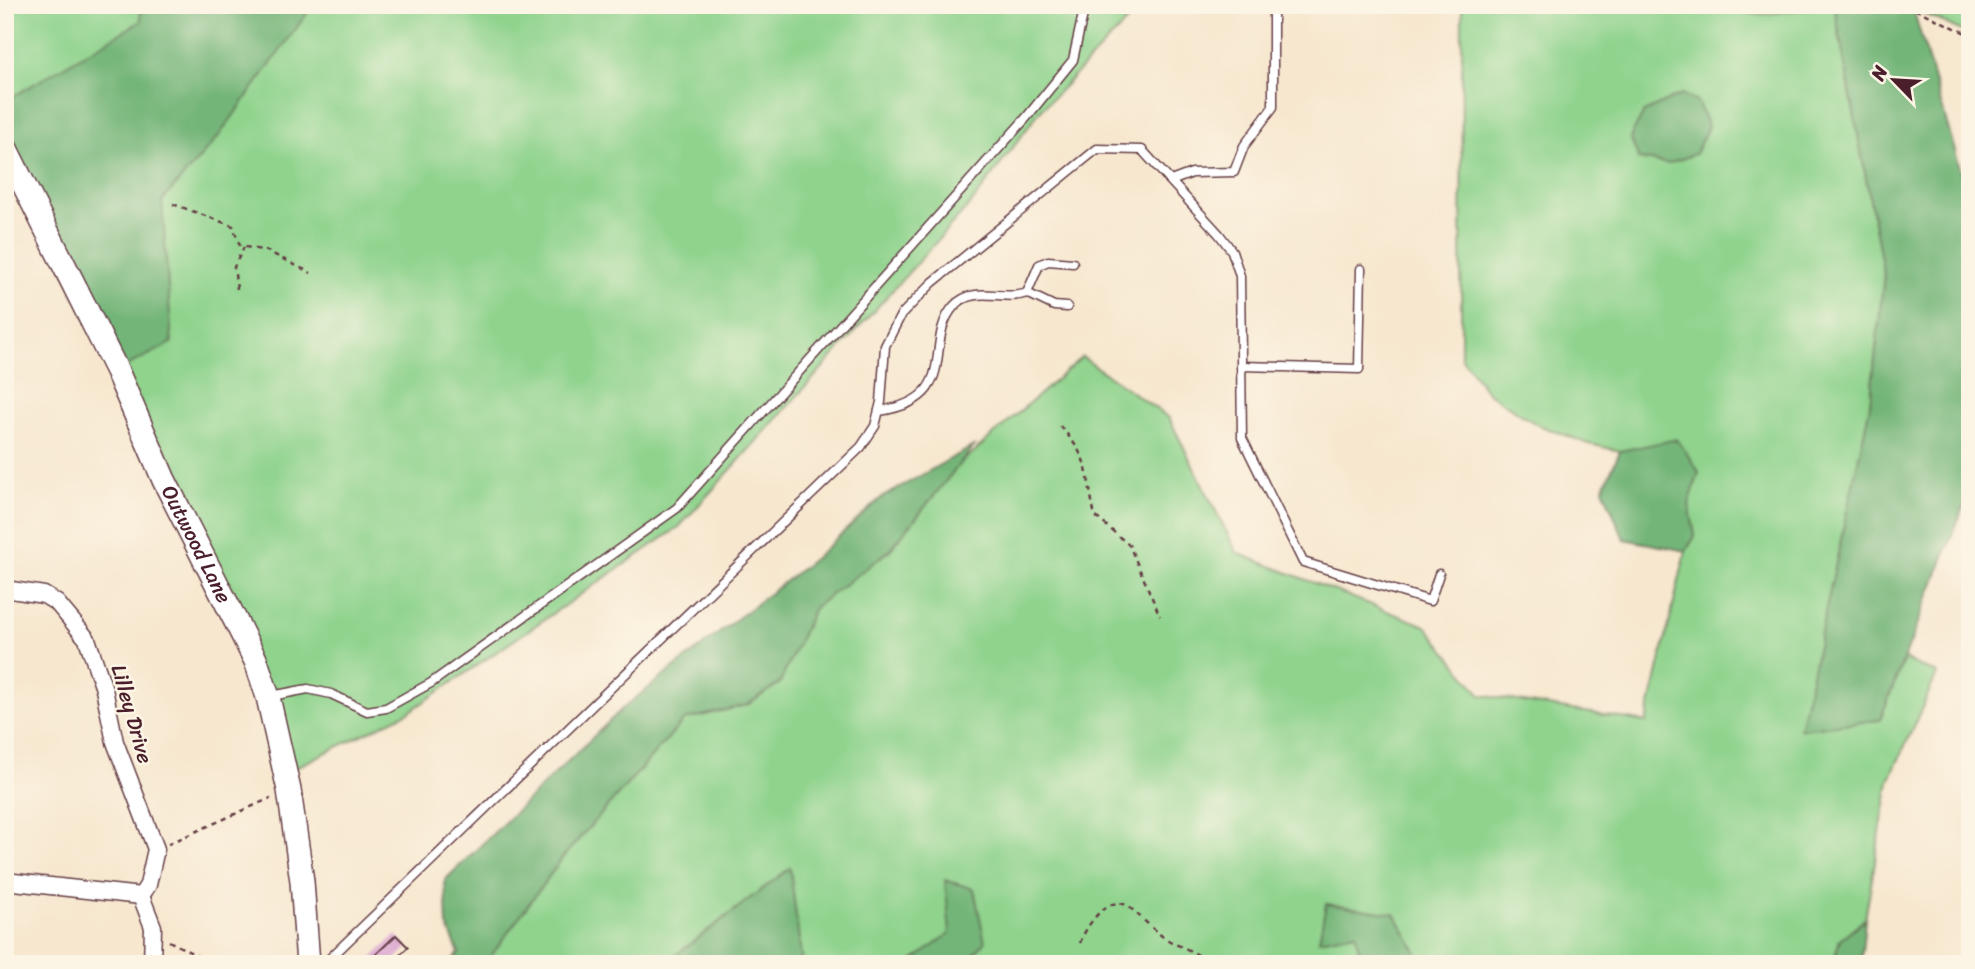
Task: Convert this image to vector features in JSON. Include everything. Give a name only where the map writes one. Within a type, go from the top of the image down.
[{"type":"main road","name":"Outwood Lane","points":[[5,147],[117,371],[164,480],[256,661],[268,696],[289,790],[302,881],[308,964]]},
{"type":"street","name":"Lilley Drive","points":[[5,589],[44,595],[57,603],[87,639],[104,689],[115,742],[156,849]]},
{"type":"street","points":[[152,964],[150,931],[153,927],[141,896],[152,873],[156,849]]},
{"type":"street","points":[[5,881],[141,896]]},
{"type":"lane","points":[[268,696],[308,689],[331,694],[367,711],[386,708],[431,684],[677,508],[1026,118],[1073,60],[1085,5]]},
{"type":"lane","points":[[1171,181],[1192,173],[1234,172],[1244,146],[1273,107],[1273,5]]},
{"type":"lane","points":[[324,964],[861,447],[875,426],[879,411],[885,346],[891,329],[901,315],[932,283],[1097,149],[1142,150],[1232,251],[1240,276],[1242,438],[1303,562],[1430,601],[1439,574]]},
{"type":"lane","points":[[879,411],[896,408],[910,401],[935,375],[946,322],[955,306],[978,294],[1015,298],[1027,293],[1038,265],[1048,261],[1073,263]]},
{"type":"lane","points":[[1241,366],[1359,369],[1361,269]]},
{"type":"lane","points":[[1027,293],[1054,306],[1067,307]]},
{"type":"path","points":[[1906,5],[1970,35]]},
{"type":"path","points":[[173,204],[233,226],[240,246],[267,251],[311,273]]},
{"type":"path","points":[[237,289],[234,267],[244,247]]},
{"type":"path","points":[[1060,426],[1077,445],[1088,465],[1095,516],[1129,545],[1160,616]]},
{"type":"path","points":[[156,849],[289,790]]},
{"type":"path","points":[[1080,943],[1084,932],[1102,911],[1114,904],[1125,905],[1169,940],[1210,964]]},
{"type":"path","points":[[150,931],[214,964]]},
{"type":"green space","points":[[5,5],[1143,5],[1040,111],[974,200],[679,527],[409,712],[286,772],[268,697],[5,147]]},
{"type":"green space","points":[[140,5],[313,5],[218,137],[162,201],[172,343],[117,371],[5,147],[5,101],[141,21]]},
{"type":"green space","points":[[1462,5],[1569,5],[1767,14],[1834,5],[1884,275],[1870,405],[1880,720],[1902,658],[1937,674],[1889,781],[1865,919],[1840,939],[1833,964],[449,964],[603,786],[895,521],[1082,357],[1169,418],[1237,553],[1426,626],[1481,695],[1646,722],[1686,551],[1695,536],[1689,504],[1699,472],[1677,440],[1620,451],[1589,444],[1536,424],[1488,393],[1461,357]]},
{"type":"green space","points":[[1834,5],[1912,5],[1970,202],[1970,490],[1880,720],[1800,729],[1870,405],[1884,275]]},
{"type":"green space","points":[[1906,5],[1970,5],[1970,35]]},
{"type":"green space","points":[[1682,94],[1698,103],[1708,127],[1695,154],[1668,164],[1639,159],[1630,138],[1644,112]]},
{"type":"green space","points":[[1677,439],[1699,472],[1689,504],[1695,536],[1686,551],[1624,539],[1603,489],[1620,451]]},
{"type":"green space","points":[[975,445],[890,550],[814,608],[780,683],[747,705],[684,720],[564,856],[485,964],[449,964],[459,953],[447,925],[445,880],[623,708],[815,558],[881,498]]},
{"type":"green space","points":[[790,868],[802,964],[664,964]]},
{"type":"green space","points":[[945,880],[974,889],[985,942],[965,964],[909,964],[950,933]]},
{"type":"green space","points":[[1326,904],[1395,914],[1423,964],[1361,964],[1356,933],[1319,940]]},
{"type":"green space","points":[[1865,919],[1861,964],[1833,964],[1840,939]]},
{"type":"building","points":[[396,935],[408,947],[391,964],[366,964]]}]
